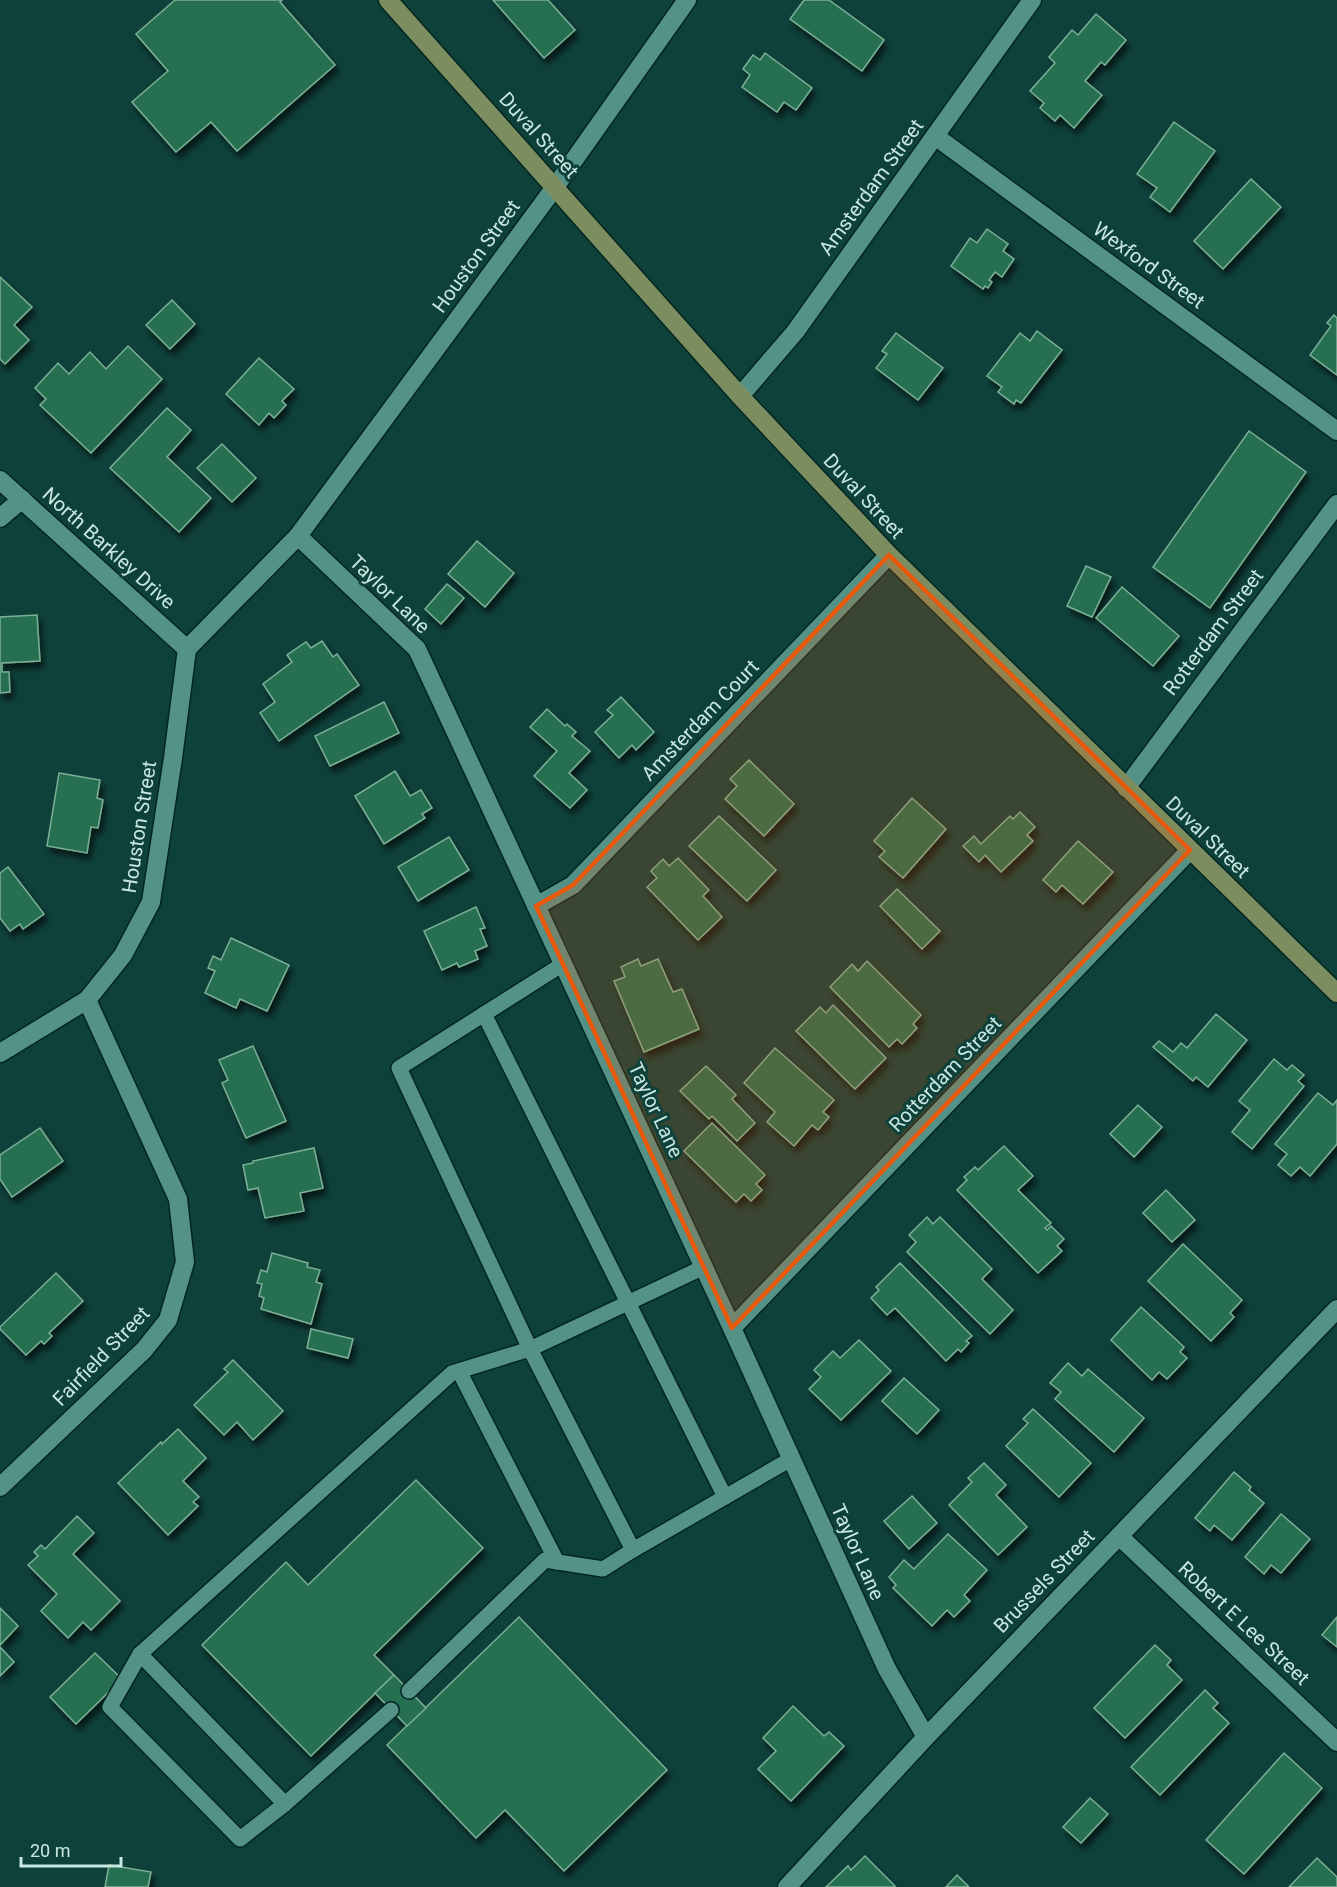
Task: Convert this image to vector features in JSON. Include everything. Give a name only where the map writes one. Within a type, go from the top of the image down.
[{"type":"street","name":"Duval Street","points":[[388,0],[740,396],[889,555],[1337,993]]},
{"type":"street","name":"Houston Street","points":[[0,1053],[87,1000],[123,955],[152,902],[187,649],[298,536],[555,187],[687,0]]},
{"type":"street","name":"Amsterdam Street","points":[[740,396],[795,332],[1032,0]]},
{"type":"street","name":"Wexford Street","points":[[935,136],[1337,431]]},
{"type":"street","name":"North Barkley Drive","points":[[0,480],[187,649]]},
{"type":"street","points":[[0,518],[21,499]]},
{"type":"street","name":"Rotterdam Street","points":[[1125,788],[1337,504]]},
{"type":"street","name":"Taylor Lane","points":[[298,536],[417,649],[704,1267],[886,1669],[926,1737]]},
{"type":"street","name":"Amsterdam Court","points":[[536,906],[573,885],[889,555]]},
{"type":"street","name":"Rotterdam Street","points":[[732,1328],[1190,850]]},
{"type":"street","name":"Fairfield Street","points":[[0,1487],[144,1350],[162,1328],[168,1320],[184,1262],[178,1200],[87,1000]]},
{"type":"street","name":"Brussels Street","points":[[787,1887],[926,1737],[1337,1310]]},
{"type":"street","name":"Robert E Lee Street","points":[[1119,1536],[1337,1742]]},
{"type":"lane","points":[[563,964],[399,1068],[530,1349],[633,1550]]},
{"type":"lane","points":[[484,1014],[725,1497]]},
{"type":"lane","points":[[391,1710],[285,1804],[240,1839],[110,1707],[140,1654],[452,1373],[530,1349],[704,1267]]},
{"type":"lane","points":[[459,1371],[557,1562]]},
{"type":"lane","points":[[409,1692],[545,1560],[603,1569],[791,1459]]},
{"type":"lane","points":[[140,1654],[285,1804]]},
{"type":"highlighted area","points":[[889,555],[1190,850],[732,1328],[536,906],[573,885]]},
{"type":"building","points":[[175,0],[282,0],[280,2],[335,65],[237,151],[211,122],[176,152],[132,102],[168,71],[136,34]]},
{"type":"building","points":[[493,0],[548,0],[575,30],[544,58]]},
{"type":"building","points":[[804,0],[829,0],[884,40],[862,71],[790,19]]},
{"type":"building","points":[[1096,14],[1126,40],[1105,65],[1101,62],[1085,81],[1102,95],[1074,128],[1060,115],[1055,121],[1040,108],[1044,103],[1030,91],[1055,63],[1049,57],[1072,30],[1078,35]]},
{"type":"building","points":[[765,53],[812,88],[796,110],[784,102],[777,112],[742,87],[750,75],[743,69],[753,55],[760,60]]},
{"type":"building","points":[[1174,122],[1215,151],[1170,212],[1150,197],[1157,188],[1137,174]]},
{"type":"building","points":[[1251,179],[1281,207],[1223,269],[1194,241]]},
{"type":"building","points":[[987,229],[1008,244],[1003,251],[1014,259],[1002,277],[995,272],[989,280],[992,282],[988,288],[985,286],[983,289],[951,266],[970,238],[977,243]]},
{"type":"building","points":[[0,277],[32,307],[14,325],[29,340],[5,364],[0,359]]},
{"type":"building","points":[[172,300],[195,324],[170,349],[146,325]]},
{"type":"building","points":[[1334,315],[1337,318],[1337,375],[1310,355],[1331,326],[1327,323]]},
{"type":"building","points":[[1037,331],[1062,350],[1021,403],[1016,400],[1014,404],[998,392],[1002,387],[987,376],[1020,333],[1030,341]]},
{"type":"building","points":[[896,333],[943,368],[918,400],[876,368],[887,354],[882,351]]},
{"type":"building","points":[[128,346],[162,379],[91,453],[40,405],[46,399],[35,388],[58,363],[69,374],[90,352],[106,369]]},
{"type":"building","points":[[259,358],[294,389],[282,401],[286,405],[274,418],[269,413],[259,425],[226,394]]},
{"type":"building","points":[[167,408],[191,430],[167,457],[211,498],[179,532],[110,468]]},
{"type":"building","points":[[1249,431],[1306,472],[1210,608],[1153,567]]},
{"type":"building","points":[[222,444],[256,478],[232,502],[197,468]]},
{"type":"building","points":[[477,541],[514,573],[485,607],[448,574]]},
{"type":"building","points":[[1086,566],[1111,577],[1092,617],[1067,606]]},
{"type":"building","points":[[447,584],[464,598],[441,624],[425,609]]},
{"type":"building","points":[[1122,587],[1179,636],[1153,666],[1096,618]]},
{"type":"building","points":[[37,615],[40,661],[2,663],[2,672],[9,672],[10,692],[0,693],[0,617]]},
{"type":"building","points":[[322,641],[333,657],[337,654],[359,685],[279,741],[260,713],[275,702],[263,684],[292,662],[287,655],[306,642],[311,648]]},
{"type":"building","points":[[621,697],[654,732],[636,750],[632,745],[619,758],[595,732],[613,715],[607,710]]},
{"type":"building","points":[[384,702],[399,733],[330,766],[315,736]]},
{"type":"building","points":[[547,709],[565,726],[567,724],[576,732],[572,736],[590,751],[569,773],[587,790],[570,808],[534,776],[557,751],[530,727]]},
{"type":"building","points":[[749,760],[794,804],[764,836],[725,799],[737,786],[730,779]]},
{"type":"building","points":[[395,771],[410,796],[421,790],[432,808],[422,814],[425,818],[384,844],[355,796]]},
{"type":"building","points":[[59,773],[100,780],[97,798],[103,800],[98,828],[91,827],[87,853],[47,846]]},
{"type":"building","points":[[912,798],[946,829],[903,878],[879,857],[885,851],[874,841]]},
{"type":"building","points":[[1020,812],[1035,827],[1027,835],[1033,841],[1001,872],[985,855],[979,862],[963,846],[974,836],[981,844],[1010,816],[1013,819]]},
{"type":"building","points":[[719,816],[776,870],[747,901],[689,846]]},
{"type":"building","points":[[449,837],[469,870],[418,901],[398,867]]},
{"type":"building","points":[[1078,841],[1113,872],[1083,904],[1062,885],[1056,892],[1043,880]]},
{"type":"building","points":[[678,858],[709,890],[703,896],[722,917],[698,940],[647,887],[657,878],[651,871],[663,859],[669,866]]},
{"type":"building","points":[[8,867],[44,914],[23,929],[20,924],[10,931],[0,918],[0,873]]},
{"type":"building","points":[[897,889],[940,931],[922,949],[880,906]]},
{"type":"building","points":[[476,907],[485,928],[480,929],[487,946],[475,951],[478,959],[459,967],[457,963],[442,970],[424,931]]},
{"type":"building","points":[[231,938],[289,965],[267,1011],[240,999],[236,1008],[205,993],[215,971],[208,968],[213,956],[221,960]]},
{"type":"building","points":[[638,959],[641,966],[658,959],[673,992],[682,989],[699,1029],[644,1052],[614,981],[625,977],[621,967]]},
{"type":"building","points":[[867,961],[921,1015],[913,1024],[917,1028],[902,1044],[897,1039],[889,1047],[830,987],[852,964],[858,971]]},
{"type":"building","points":[[833,1005],[886,1058],[855,1089],[796,1031],[820,1007],[826,1013]]},
{"type":"building","points":[[1216,1014],[1247,1040],[1208,1087],[1196,1077],[1193,1081],[1153,1047],[1159,1041],[1173,1052],[1181,1043],[1187,1048]]},
{"type":"building","points":[[253,1046],[286,1121],[246,1138],[222,1083],[228,1080],[219,1060]]},
{"type":"building","points":[[775,1048],[834,1100],[823,1112],[829,1117],[818,1130],[812,1125],[794,1146],[767,1122],[775,1112],[744,1083]]},
{"type":"building","points":[[1274,1059],[1287,1070],[1292,1065],[1304,1075],[1298,1081],[1304,1086],[1252,1149],[1232,1132],[1250,1110],[1239,1101]]},
{"type":"building","points":[[706,1066],[736,1095],[732,1099],[755,1123],[737,1141],[712,1116],[709,1119],[680,1091]]},
{"type":"building","points":[[1318,1093],[1333,1105],[1337,1100],[1337,1144],[1310,1176],[1300,1167],[1291,1176],[1278,1165],[1287,1154],[1275,1144]]},
{"type":"building","points":[[1138,1105],[1162,1127],[1134,1157],[1110,1134]]},
{"type":"building","points":[[712,1123],[765,1175],[756,1184],[762,1190],[751,1201],[744,1194],[736,1202],[684,1151]]},
{"type":"building","points":[[40,1128],[63,1161],[12,1197],[0,1179],[0,1155]]},
{"type":"building","points":[[1004,1146],[1033,1176],[1018,1190],[1051,1223],[1045,1228],[1047,1230],[1051,1226],[1064,1239],[1057,1246],[1062,1251],[1038,1273],[957,1190],[967,1180],[964,1177],[975,1167],[978,1170]]},
{"type":"building","points":[[314,1148],[323,1188],[300,1193],[304,1211],[265,1218],[258,1188],[248,1190],[243,1165]]},
{"type":"building","points":[[1166,1190],[1195,1220],[1172,1242],[1143,1213]]},
{"type":"building","points":[[927,1217],[933,1224],[940,1217],[992,1269],[982,1279],[1013,1310],[990,1334],[907,1252],[916,1242],[909,1235]]},
{"type":"building","points":[[1183,1244],[1242,1300],[1230,1313],[1234,1317],[1211,1341],[1148,1281]]},
{"type":"building","points":[[272,1253],[308,1263],[307,1267],[320,1270],[316,1282],[322,1284],[311,1324],[261,1309],[264,1298],[259,1296],[262,1284],[257,1283],[261,1270],[267,1272]]},
{"type":"building","points":[[900,1263],[972,1336],[966,1341],[969,1343],[961,1352],[958,1349],[946,1361],[895,1308],[887,1315],[871,1298],[879,1290],[876,1287]]},
{"type":"building","points":[[56,1273],[83,1301],[49,1333],[52,1336],[44,1344],[41,1341],[26,1355],[0,1327]]},
{"type":"building","points":[[1141,1307],[1184,1347],[1180,1352],[1187,1358],[1167,1379],[1159,1372],[1152,1380],[1111,1340]]},
{"type":"building","points":[[311,1329],[353,1339],[348,1358],[307,1348]]},
{"type":"building","points":[[859,1340],[891,1371],[841,1420],[809,1389],[821,1377],[814,1370],[833,1351],[840,1358]]},
{"type":"building","points":[[233,1360],[283,1411],[253,1440],[237,1422],[224,1435],[194,1405],[228,1372],[224,1369]]},
{"type":"building","points":[[1068,1363],[1082,1376],[1088,1369],[1144,1418],[1114,1452],[1055,1399],[1061,1392],[1050,1383]]},
{"type":"building","points":[[904,1378],[939,1410],[917,1434],[882,1401]]},
{"type":"building","points":[[1033,1409],[1091,1463],[1059,1497],[1006,1446],[1028,1423],[1023,1419]]},
{"type":"building","points":[[178,1429],[206,1458],[183,1481],[199,1497],[193,1502],[198,1506],[168,1535],[118,1483]]},
{"type":"building","points":[[984,1463],[1006,1485],[996,1495],[1027,1527],[998,1555],[949,1505],[972,1482],[968,1478]]},
{"type":"building","points":[[1234,1472],[1264,1503],[1232,1540],[1214,1525],[1210,1531],[1195,1518]]},
{"type":"building","points":[[416,1480],[483,1548],[374,1655],[394,1675],[311,1756],[202,1645],[286,1562],[308,1585]]},
{"type":"building","points":[[912,1496],[937,1523],[909,1549],[884,1521]]},
{"type":"building","points":[[1281,1514],[1310,1539],[1281,1573],[1271,1565],[1264,1574],[1245,1557]]},
{"type":"building","points":[[77,1516],[94,1533],[73,1554],[120,1601],[91,1630],[83,1622],[68,1638],[41,1611],[57,1594],[28,1565],[38,1556],[34,1552],[41,1545],[45,1549]]},
{"type":"building","points":[[948,1534],[987,1570],[964,1595],[970,1601],[954,1617],[947,1610],[932,1626],[893,1588],[896,1585],[889,1577],[904,1560],[914,1569]]},
{"type":"building","points":[[0,1608],[18,1626],[0,1645]]},
{"type":"building","points":[[519,1617],[667,1770],[564,1871],[505,1810],[476,1838],[387,1745]]},
{"type":"building","points":[[1337,1617],[1337,1647],[1322,1635]]},
{"type":"building","points":[[1155,1645],[1171,1660],[1167,1665],[1182,1680],[1125,1738],[1094,1708]]},
{"type":"building","points":[[0,1647],[14,1662],[0,1676]]},
{"type":"building","points":[[95,1653],[122,1679],[76,1724],[50,1697]]},
{"type":"building","points":[[394,1675],[426,1708],[407,1726],[375,1693]]},
{"type":"building","points":[[1205,1690],[1218,1703],[1213,1708],[1229,1723],[1160,1795],[1131,1767]]},
{"type":"building","points":[[793,1706],[824,1736],[829,1732],[844,1746],[791,1801],[758,1769],[776,1751],[763,1738]]},
{"type":"building","points":[[1284,1753],[1322,1788],[1244,1874],[1206,1840]]},
{"type":"building","points":[[1090,1798],[1108,1814],[1081,1843],[1063,1827]]},
{"type":"building","points":[[865,1856],[895,1886],[826,1887],[848,1866],[851,1870]]},
{"type":"building","points":[[1317,1858],[1337,1877],[1337,1887],[1289,1887]]},
{"type":"building","points":[[109,1865],[151,1872],[148,1887],[105,1887]]},
{"type":"building","points":[[957,1875],[969,1887],[946,1887]]}]
